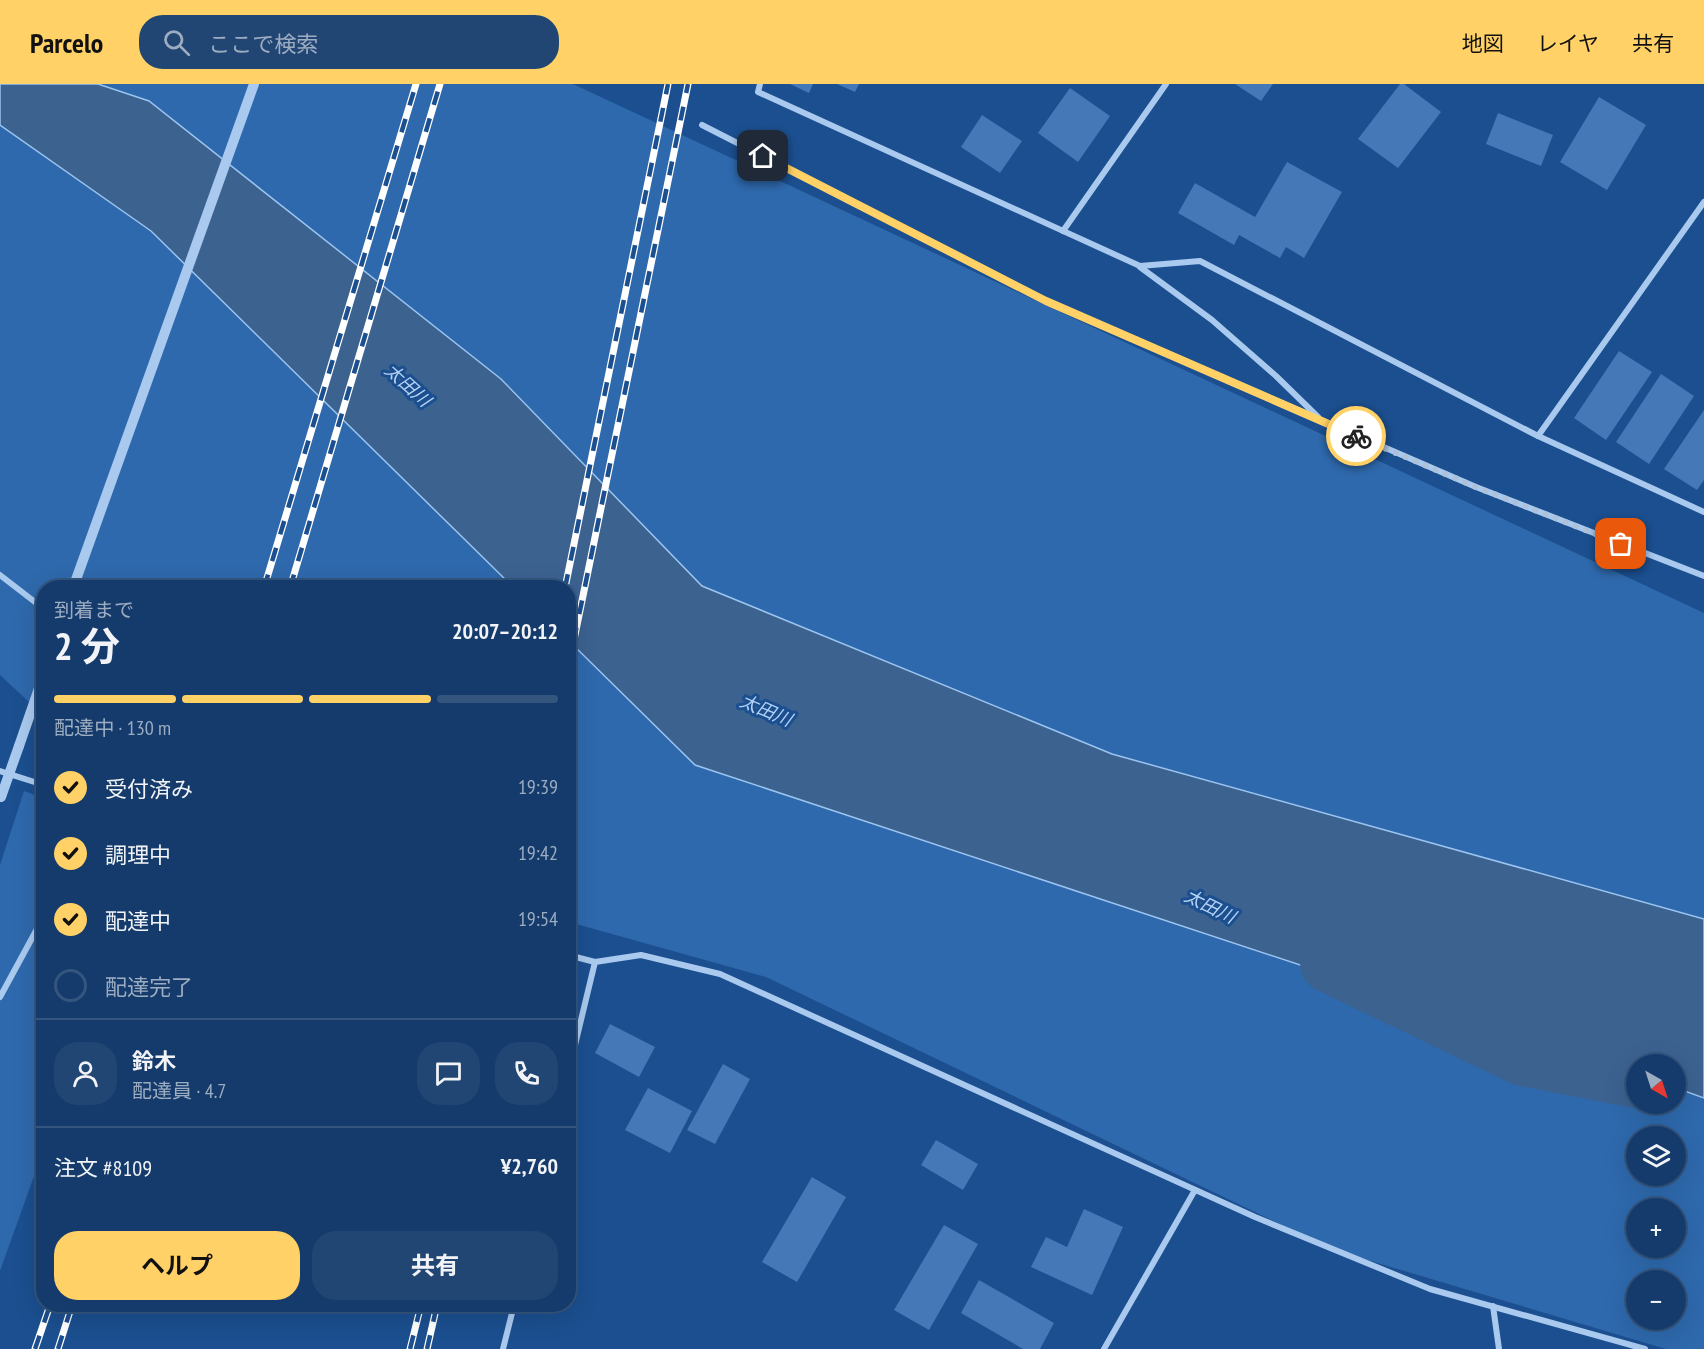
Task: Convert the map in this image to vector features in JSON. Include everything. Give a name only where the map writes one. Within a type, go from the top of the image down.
[{"type":"street","points":[[76,580],[254,84]]},
{"type":"street","points":[[760,84],[758,92],[1140,266],[1212,320],[1276,376],[1322,421]]},
{"type":"street","points":[[1063,231],[1166,84]]},
{"type":"street","points":[[702,125],[1046,301],[1476,487],[1704,576]]},
{"type":"street","points":[[1538,436],[1704,202]]},
{"type":"street","points":[[1140,266],[1200,261],[1538,436],[1704,512]]},
{"type":"street","points":[[0,575],[36,603]]},
{"type":"street","points":[[1,799],[36,697]]},
{"type":"street","points":[[0,771],[36,782]]},
{"type":"street","points":[[0,997],[36,931]]},
{"type":"street","points":[[576,957],[595,962],[641,956],[720,974],[1255,1217],[1430,1289],[1645,1349]]},
{"type":"street","points":[[576,1041],[595,962]]},
{"type":"street","points":[[1104,1349],[1195,1190]]},
{"type":"street","points":[[1492,1306],[1499,1349]]},
{"type":"street","points":[[503,1349],[512,1312]]},
{"type":"shaded area","points":[[0,84],[573,84],[1704,613],[1704,1349],[1666,1349],[1334,1250],[766,977],[576,924],[576,580],[36,580],[36,708],[0,675]]},
{"type":"shaded area","points":[[24,791],[36,795],[36,1171],[0,1271],[0,865]]},
{"type":"water","points":[[0,84],[98,84],[149,101],[501,379],[702,586],[1112,754],[1704,919],[1704,1098],[1686,1092],[1686,1054],[1626,1054],[1626,1073],[695,765],[576,648],[576,580],[506,580],[151,231],[0,125]]},
{"type":"building","points":[[790,84],[813,84],[809,93]]},
{"type":"building","points":[[837,84],[859,84],[855,92]]},
{"type":"building","points":[[1235,84],[1273,84],[1261,101]]},
{"type":"building","points":[[1400,84],[1404,84],[1441,112],[1398,168],[1358,139]]},
{"type":"building","points":[[1070,88],[1110,116],[1078,162],[1038,133]]},
{"type":"building","points":[[1599,97],[1646,125],[1607,190],[1560,162]]},
{"type":"building","points":[[1498,113],[1553,135],[1541,166],[1486,144]]},
{"type":"building","points":[[982,115],[1022,141],[1000,173],[961,147]]},
{"type":"building","points":[[1287,162],[1342,192],[1304,258],[1286,247],[1280,258],[1239,235],[1234,245],[1178,213],[1195,183],[1255,217]]},
{"type":"building","points":[[1619,351],[1652,372],[1606,440],[1574,418]]},
{"type":"building","points":[[1661,374],[1694,396],[1649,464],[1616,442]]},
{"type":"building","points":[[1704,410],[1704,480],[1697,490],[1664,469]]},
{"type":"building","points":[[610,1024],[655,1047],[639,1077],[595,1053]]},
{"type":"building","points":[[723,1064],[750,1079],[715,1144],[687,1130]]},
{"type":"building","points":[[648,1088],[692,1111],[670,1153],[625,1130]]},
{"type":"building","points":[[936,1140],[978,1164],[963,1190],[921,1165]]},
{"type":"building","points":[[812,1177],[846,1197],[797,1282],[762,1262]]},
{"type":"building","points":[[1084,1209],[1123,1227],[1092,1295],[1031,1267],[1046,1237],[1067,1247]]},
{"type":"building","points":[[944,1225],[978,1244],[929,1330],[894,1310]]},
{"type":"building","points":[[979,1280],[1054,1323],[1040,1349],[1023,1349],[961,1313]]},
{"type":"waterway","name":"太田川","points":[[1330,963],[1523,1056],[1626,1076]]},
{"type":"railway","points":[[266,580],[416,84]]},
{"type":"railway","points":[[292,580],[440,84]]},
{"type":"railway","points":[[567,580],[668,84]]},
{"type":"railway","points":[[576,630],[688,84]]},
{"type":"railway","points":[[35,1349],[48,1312]]},
{"type":"railway","points":[[58,1349],[70,1312]]},
{"type":"railway","points":[[410,1349],[419,1312]]},
{"type":"railway","points":[[427,1349],[435,1312]]},
{"type":"way so far","points":[[1356,436],[1476,487],[1621,544]]},
{"type":"route","points":[[763,156],[1046,301],[1356,436]]}]
